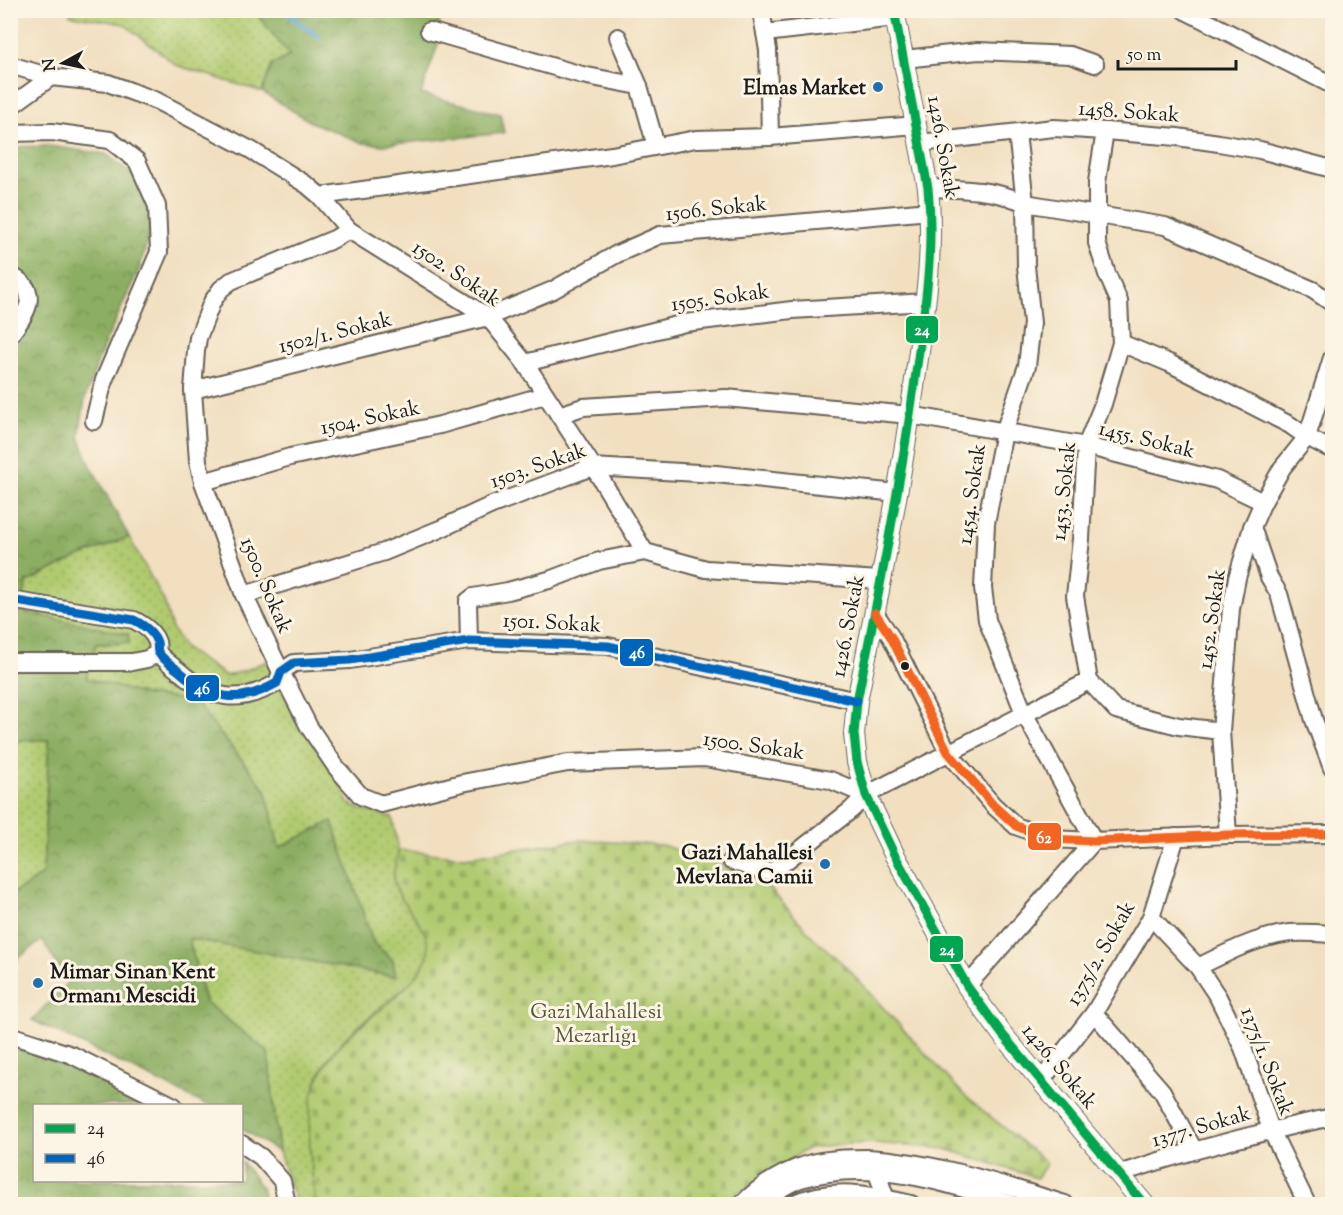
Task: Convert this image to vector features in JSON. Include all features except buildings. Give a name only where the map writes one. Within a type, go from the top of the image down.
[{"type":"main road","name":"1426. Sokak","points":[[894,14],[928,188],[930,257],[910,415],[875,614],[857,701],[854,734],[857,762],[866,795],[894,854],[967,986],[1002,1034],[1144,1204]]},
{"type":"street","points":[[760,10],[768,50],[770,137]]},
{"type":"street","points":[[1184,10],[1332,85]]},
{"type":"street","points":[[765,33],[894,14]]},
{"type":"street","points":[[429,31],[582,75],[639,86]]},
{"type":"street","points":[[618,37],[639,86],[656,146]]},
{"type":"street","points":[[904,59],[978,51],[1070,55],[1095,64]]},
{"type":"street","name":"1502. Sokak","points":[[10,65],[51,76],[108,83],[157,101],[251,150],[307,185],[350,230],[488,317],[525,363],[645,552]]},
{"type":"street","points":[[12,106],[51,76]]},
{"type":"street","name":"1458. Sokak","points":[[320,196],[612,155],[696,139],[1017,133],[1054,128],[1178,136],[1260,150],[1332,170]]},
{"type":"street","name":"1453. Sokak","points":[[1089,681],[1075,596],[1081,539],[1086,446],[1103,404],[1121,343],[1119,301],[1097,243],[1097,182],[1105,130]]},
{"type":"street","points":[[10,133],[52,132],[110,140],[137,161],[157,206],[159,252],[104,380],[94,421]]},
{"type":"street","name":"1454. Sokak","points":[[1017,133],[1025,202],[1026,266],[1032,323],[1027,366],[1004,432],[986,523],[984,588],[987,620],[1024,712],[1094,842]]},
{"type":"street","points":[[928,188],[975,190],[1008,195],[1025,202],[1165,226],[1313,290],[1332,303]]},
{"type":"street","name":"1506. Sokak","points":[[488,317],[553,290],[618,254],[660,235],[930,211]]},
{"type":"street","name":"1500. Sokak","points":[[350,230],[334,239],[231,280],[221,289],[212,302],[198,338],[193,390],[198,461],[203,482],[244,595],[309,727],[336,767],[361,796],[381,804],[462,783],[568,763],[705,758],[830,780],[866,795]]},
{"type":"street","points":[[10,275],[20,280],[29,296],[27,314],[10,335]]},
{"type":"street","name":"1505. Sokak","points":[[525,363],[685,323],[781,311],[926,302]]},
{"type":"street","name":"1502/1. Sokak","points":[[193,390],[488,317]]},
{"type":"street","points":[[1121,343],[1169,363],[1290,425],[1332,450]]},
{"type":"street","name":"1452. Sokak","points":[[1228,835],[1221,731],[1231,609],[1237,578],[1252,527],[1263,502],[1282,468],[1307,437],[1332,358]]},
{"type":"street","name":"1504. Sokak","points":[[203,482],[290,457],[440,425],[545,395]]},
{"type":"street","name":"1455. Sokak","points":[[559,415],[583,407],[725,398],[910,415],[1086,446],[1217,480],[1263,502]]},
{"type":"street","name":"1503. Sokak","points":[[244,595],[293,582],[384,552],[492,505],[592,467],[716,474],[897,493]]},
{"type":"street","points":[[1252,527],[1269,577],[1279,594],[1314,720],[1332,768]]},
{"type":"street","points":[[469,641],[468,601],[473,597],[508,591],[549,580],[599,561],[645,552],[706,568],[880,580]]},
{"type":"street","points":[[1237,578],[1269,577]]},
{"type":"street","points":[[10,600],[134,620],[145,626],[154,636],[158,653],[192,682],[218,696],[241,697],[264,690],[277,683],[281,672]]},
{"type":"street","points":[[875,614],[891,637],[948,752],[993,805],[1016,826],[1050,839],[1094,842],[1228,835],[1332,834]]},
{"type":"street","name":"1501. Sokak","points":[[281,672],[294,663],[350,660],[469,641],[608,646],[857,701]]},
{"type":"street","points":[[10,662],[132,662],[147,659],[158,653]]},
{"type":"street","points":[[731,861],[762,871],[773,871],[851,810],[866,795],[1024,712],[1089,681],[1116,710],[1179,726],[1221,731]]},
{"type":"street","name":"1375/2. Sokak","points":[[1041,1081],[1094,1013],[1150,917],[1176,837]]},
{"type":"street","points":[[967,986],[1094,842]]},
{"type":"street","name":"1375/1. Sokak","points":[[1150,917],[1198,967],[1218,997],[1244,1048],[1271,1130],[1308,1204]]},
{"type":"street","points":[[1198,967],[1239,946],[1265,938],[1292,933],[1332,934]]},
{"type":"street","points":[[1094,1013],[1162,1091],[1194,1150]]},
{"type":"street","points":[[10,1035],[72,1055],[170,1104]]},
{"type":"street","name":"1377. Sokak","points":[[1118,1174],[1194,1150],[1332,1117]]},
{"type":"street","points":[[243,1145],[261,1157],[282,1181],[287,1204]]},
{"type":"street","points":[[868,1158],[877,1173],[886,1198]]},
{"type":"street","points":[[742,1204],[751,1195],[789,1171],[815,1162],[868,1158],[887,1159],[970,1174],[1065,1204]]},
{"type":"street","points":[[757,1204],[798,1180],[825,1173],[877,1173],[947,1183],[1011,1204]]},
{"type":"street","points":[[792,1204],[825,1193],[843,1192],[911,1204]]},
{"type":"green space","points":[[72,10],[254,11],[291,56],[272,65],[262,92],[176,65],[124,24],[70,15]]},
{"type":"green space","points":[[254,11],[440,11],[438,44],[421,94],[501,114],[504,133],[383,145],[363,143],[311,122],[262,92],[272,65],[290,56]]},
{"type":"green space","points":[[49,146],[106,154],[133,175],[153,220],[140,267],[102,350],[85,398],[79,437],[90,464],[129,537],[76,558],[27,582],[19,611],[128,634],[129,643],[96,644],[86,678],[145,695],[194,701],[266,790],[279,848],[332,821],[373,942],[393,961],[396,977],[189,939],[205,1002],[268,1052],[279,1152],[243,1130],[243,1104],[204,1104],[32,1020],[68,982],[42,940],[16,960],[11,959],[11,894],[43,873],[49,740],[21,740],[11,747],[11,147]]},
{"type":"green space","points":[[129,537],[164,601],[172,629],[185,649],[226,676],[267,661],[277,683],[343,789],[348,803],[359,809],[392,817],[398,853],[394,875],[395,884],[426,935],[428,953],[419,973],[340,1044],[326,1062],[318,1078],[313,1095],[309,1131],[316,1204],[296,1204],[279,1152],[268,1052],[205,1002],[189,939],[393,961],[373,942],[332,822],[279,848],[266,790],[194,701],[145,695],[86,678],[96,644],[129,643],[128,634],[18,611],[27,582],[76,558]]},
{"type":"green space","points":[[21,740],[49,740],[43,873],[11,894],[11,747]]},
{"type":"green space","name":"Gazi Mahallesi Mezarlığı","points":[[579,840],[662,845],[760,878],[963,1094],[1047,1163],[1037,1178],[946,1149],[873,1143],[845,1144],[808,1148],[724,1204],[316,1204],[309,1128],[315,1086],[325,1066],[338,1048],[407,986],[425,962],[428,951],[424,932],[402,900],[394,882],[394,870],[399,850],[465,857]]},
{"type":"green space","points":[[11,1045],[81,1069],[142,1104],[33,1104],[33,1182],[243,1182],[243,1163],[262,1188],[266,1204],[11,1204]]},
{"type":"waterway","points":[[282,10],[319,37]]},
{"type":"transit line","name":"24","points":[[894,10],[928,188],[929,263],[921,337],[902,466],[857,701],[854,734],[857,762],[866,795],[894,854],[967,986],[1002,1034],[1144,1204]]},
{"type":"transit line","name":"46","points":[[10,600],[134,620],[145,626],[153,635],[157,642],[158,652],[167,662],[203,688],[226,696],[238,697],[263,690],[277,683],[281,672],[294,663],[350,660],[469,641],[608,646],[857,701]]},
{"type":"transit line","name":"62","points":[[875,613],[891,637],[948,752],[993,805],[1016,826],[1050,839],[1094,841],[1228,835],[1332,834]]},
{"type":"place","name":"Elmas Market","points":[[878,87]]},
{"type":"place","name":"Gazi Mahallesi Mevlana Camii","points":[[825,864]]},
{"type":"place","name":"Mimar Sinan Kent Ormanı Mescidi","points":[[38,983]]}]
